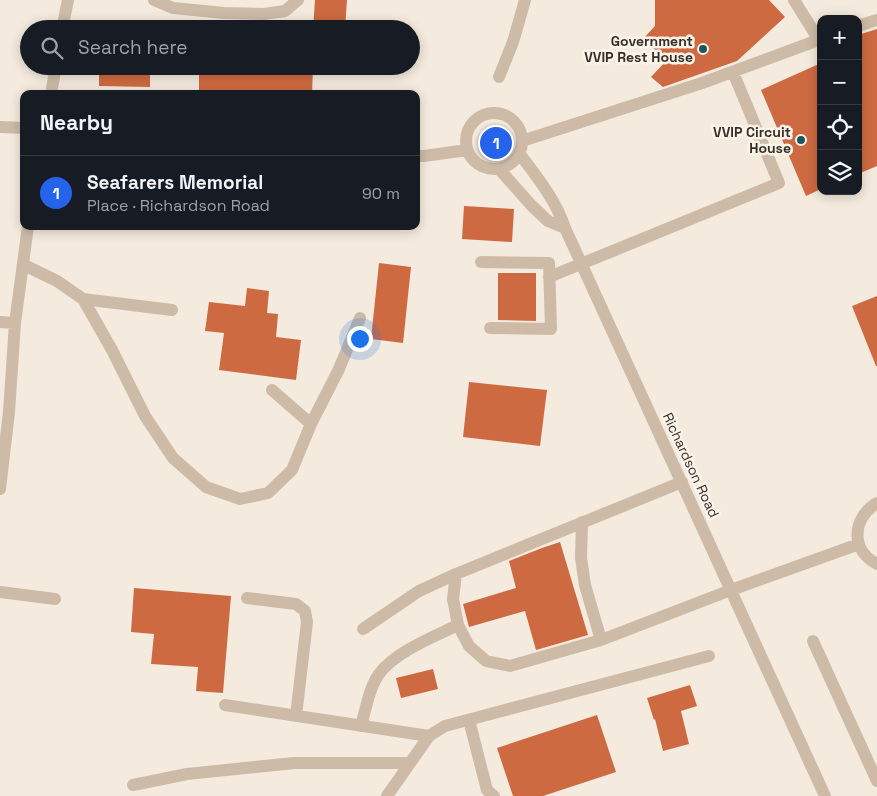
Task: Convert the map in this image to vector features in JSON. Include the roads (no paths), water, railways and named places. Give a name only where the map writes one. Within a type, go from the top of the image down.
[{"type":"street","points":[[64,20],[68,0]]},
{"type":"street","points":[[154,0],[173,8],[224,13],[264,14],[285,11],[298,0]]},
{"type":"street","points":[[499,77],[513,42],[525,0]]},
{"type":"street","points":[[794,0],[817,34]]},
{"type":"street","points":[[862,25],[877,20]]},
{"type":"street","points":[[520,147],[733,72],[817,40]]},
{"type":"street","points":[[549,277],[779,183],[733,72]]},
{"type":"street","points":[[52,90],[54,75]]},
{"type":"street","points":[[489,114],[497,114],[512,120],[520,133],[520,147],[513,162],[499,168],[491,169],[476,163],[467,150],[467,134],[470,127],[475,121],[489,114]]},
{"type":"street","points":[[0,127],[20,128]]},
{"type":"street","name":"Richardson Road","points":[[520,147],[560,213],[565,228],[825,796]]},
{"type":"street","points":[[420,156],[467,150]]},
{"type":"street","points":[[499,168],[532,206],[548,221],[565,228]]},
{"type":"street","points":[[0,489],[5,410],[28,230]]},
{"type":"street","points":[[481,262],[549,264],[551,329],[490,328]]},
{"type":"street","points":[[24,266],[57,281],[83,299],[150,423],[172,458],[206,487],[240,499],[268,494],[292,470],[311,424],[340,369],[360,318]]},
{"type":"street","points":[[83,299],[172,310]]},
{"type":"street","points":[[0,322],[15,322]]},
{"type":"street","points":[[272,390],[311,424]]},
{"type":"street","points":[[363,629],[420,591],[456,574],[682,482]]},
{"type":"street","points":[[877,503],[862,516],[858,525],[857,535],[864,554],[877,564]]},
{"type":"street","points":[[582,522],[581,558],[585,585],[600,640]]},
{"type":"street","points":[[456,574],[453,599],[458,625],[470,646],[486,662],[510,666],[600,640],[859,544]]},
{"type":"street","points":[[0,592],[55,599]]},
{"type":"street","points":[[247,598],[296,604],[305,611],[307,622],[296,716]]},
{"type":"street","points":[[361,726],[373,684],[379,674],[388,665],[416,645],[458,625]]},
{"type":"street","points":[[813,641],[877,781]]},
{"type":"street","points":[[387,796],[429,736],[445,726],[709,656]]},
{"type":"street","points":[[225,705],[429,736]]},
{"type":"street","points":[[469,720],[487,790],[494,796]]},
{"type":"street","points":[[133,785],[187,774],[294,763],[410,763]]},
{"type":"place","name":"Government VVIP Rest House","points":[[703,49]]},
{"type":"place","name":"VVIP Circuit House","points":[[801,140]]},
{"type":"place","name":"Seafarers Memorial","points":[[496,143]]}]
